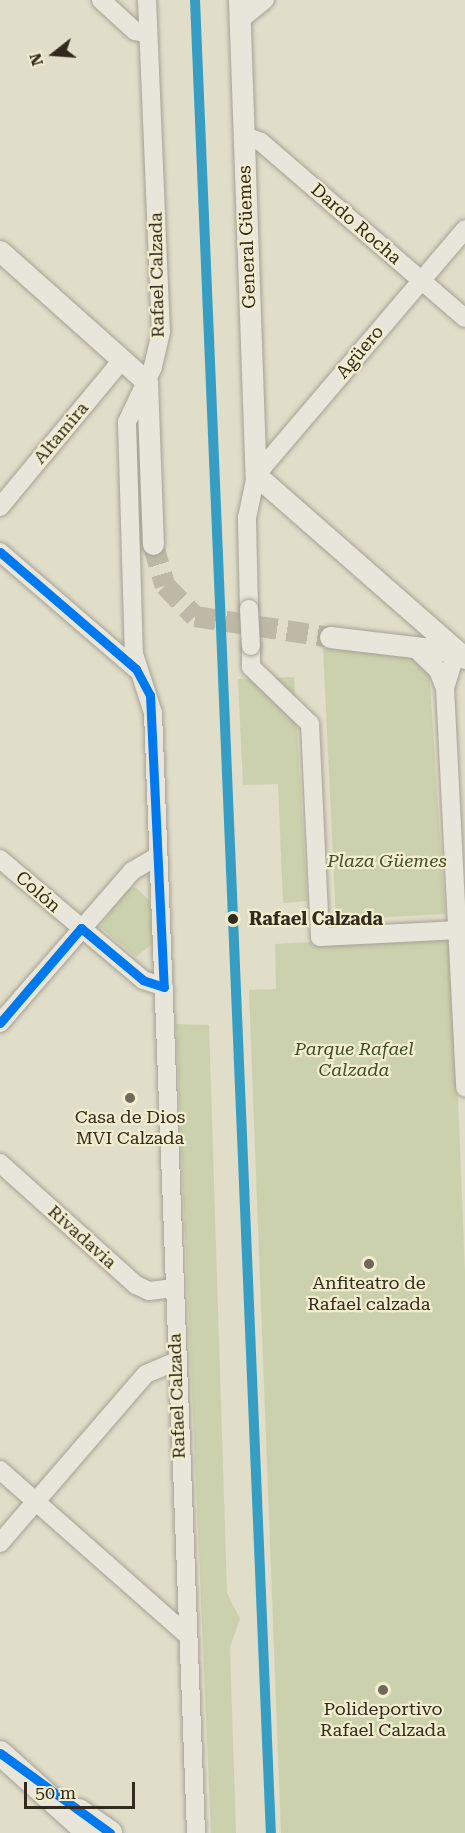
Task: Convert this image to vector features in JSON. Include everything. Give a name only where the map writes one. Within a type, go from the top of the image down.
[{"type":"main road","points":[[0,1753],[40,1785],[111,1833]]},
{"type":"main road","points":[[40,1785],[90,1833]]},
{"type":"street","points":[[101,0],[135,31],[148,34]]},
{"type":"street","name":"Rafael Calzada","points":[[147,0],[161,332],[147,382],[127,422],[136,669],[153,713],[173,1288],[196,1833]]},
{"type":"street","points":[[240,10],[265,0]]},
{"type":"street","name":"General Güemes","points":[[240,10],[256,475]]},
{"type":"street","name":"Dardo Rocha","points":[[243,135],[261,142],[465,318]]},
{"type":"street","name":"Agüero","points":[[256,475],[465,229]]},
{"type":"street","points":[[0,252],[147,382],[153,544]]},
{"type":"street","name":"Altamira","points":[[0,507],[123,360]]},
{"type":"street","points":[[456,930],[320,937],[310,724],[251,667],[247,518],[256,475],[461,655]]},
{"type":"street","points":[[0,552],[136,669]]},
{"type":"street","points":[[330,637],[461,655]]},
{"type":"street","points":[[414,647],[438,670],[445,688],[456,930],[464,1019],[465,1088]]},
{"type":"street","points":[[445,688],[461,655]]},
{"type":"street","points":[[0,1023],[132,871],[158,856]]},
{"type":"street","name":"Colón","points":[[0,859],[143,980],[164,987]]},
{"type":"street","name":"Rivadavia","points":[[0,1163],[136,1285],[149,1291],[173,1288]]},
{"type":"street","points":[[0,1543],[146,1374],[176,1361]]},
{"type":"street","points":[[0,1470],[187,1635]]},
{"type":"green space","name":"Plaza Güemes","points":[[323,648],[428,653],[445,914],[336,920]]},
{"type":"green space","points":[[294,677],[307,901],[283,903],[278,784],[243,785],[238,679]]},
{"type":"green space","points":[[135,887],[150,901],[152,944],[136,957],[100,927],[125,891]]},
{"type":"green space","name":"Parque Rafael Calzada","points":[[437,935],[447,937],[452,946],[465,1273],[465,1833],[281,1833],[249,990],[276,989],[275,944]]},
{"type":"green space","points":[[176,1024],[209,1025],[227,1593],[240,1619],[230,1647],[236,1833],[211,1833]]},
{"type":"tunnel","points":[[153,544],[165,585],[195,616],[330,637]]},
{"type":"transit line","points":[[195,0],[271,1833]]},
{"type":"transit line","points":[[0,552],[136,669],[150,695],[164,987],[143,980],[81,928],[0,1023]]},
{"type":"transit line","points":[[0,1753],[110,1833]]},
{"type":"place","name":"Rafael Calzada","points":[[233,919]]},
{"type":"place","name":"Casa de Dios MVI Calzada","points":[[130,1098]]},
{"type":"place","name":"Anfiteatro de Rafael calzada","points":[[369,1264]]},
{"type":"place","name":"Polideportivo Rafael Calzada","points":[[383,1690]]}]
